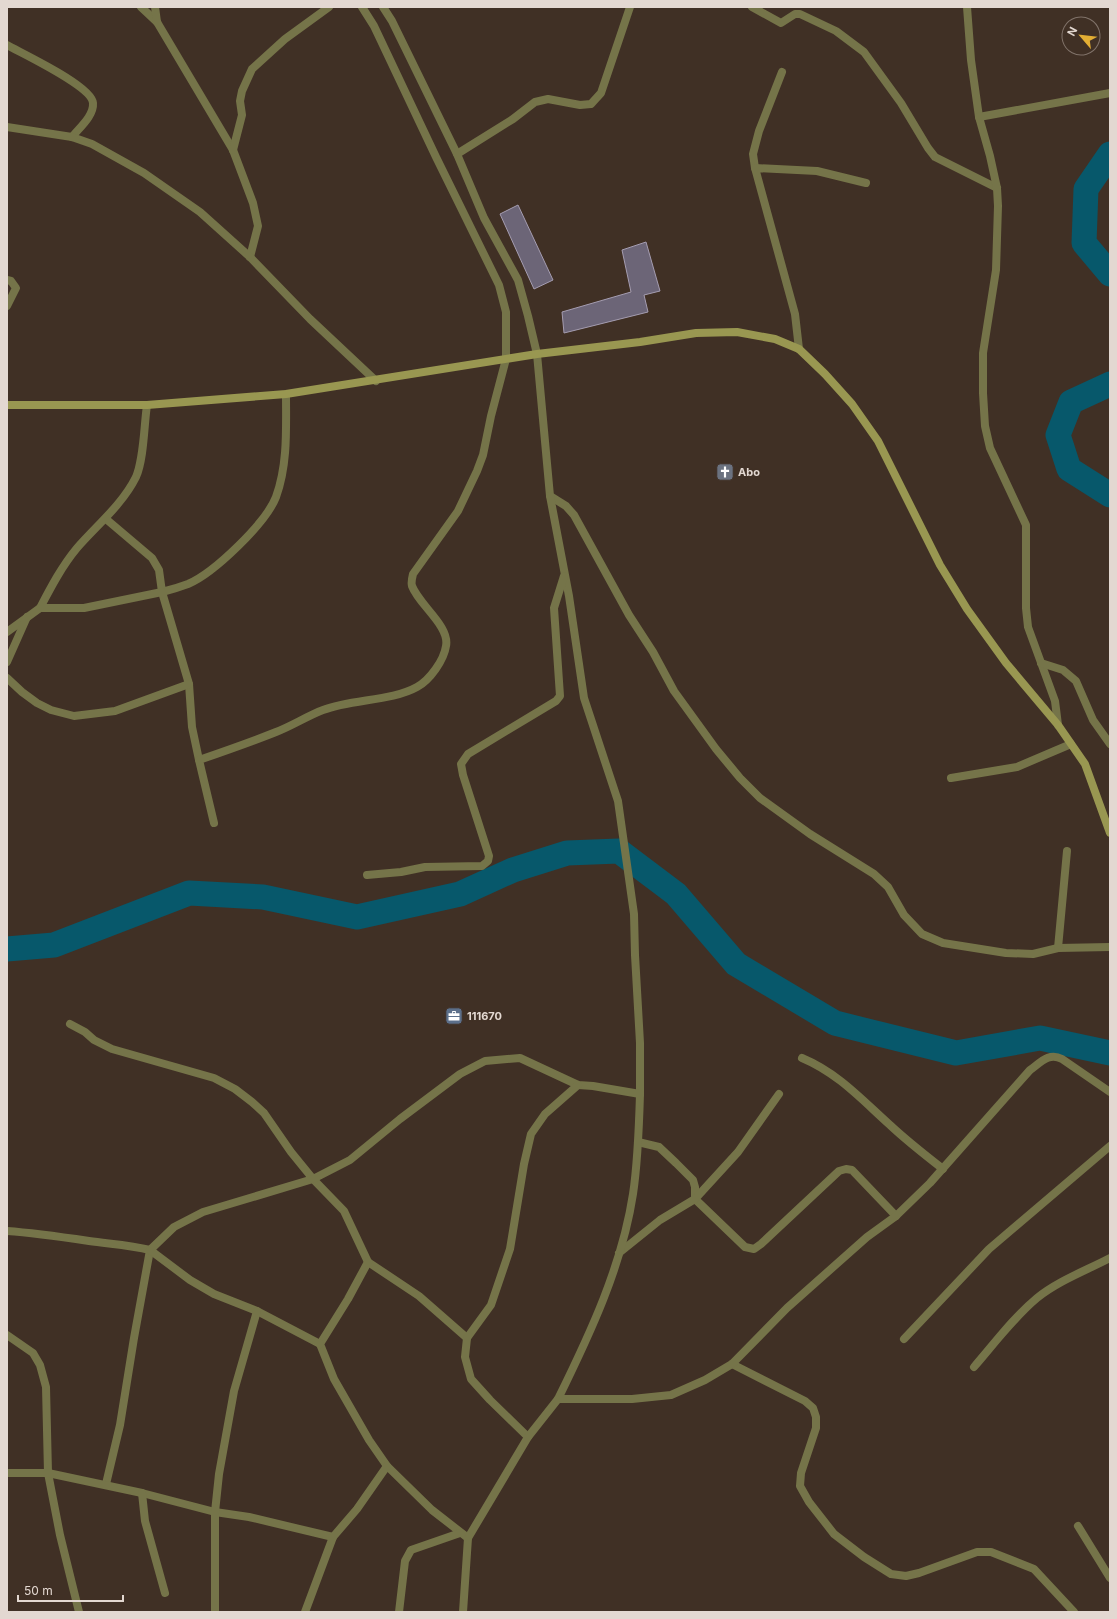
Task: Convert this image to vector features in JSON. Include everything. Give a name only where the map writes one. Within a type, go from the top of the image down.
[{"type":"main road","points":[[7,405],[147,405],[286,394],[376,381],[537,354],[640,342],[696,333],[737,332],[775,339],[799,349],[825,374],[852,404],[878,441],[940,565],[967,609],[1006,663],[1058,725],[1085,764],[1110,833]]},
{"type":"street","points":[[141,7],[157,22],[234,150],[253,203],[258,226],[250,257]]},
{"type":"street","points":[[155,7],[157,22]]},
{"type":"street","points":[[234,150],[242,115],[240,101],[242,91],[252,69],[285,39],[329,7]]},
{"type":"street","points":[[199,760],[278,732],[323,710],[354,701],[401,694],[418,687],[430,678],[446,646],[446,634],[412,586],[413,574],[458,511],[477,471],[506,359],[506,312],[499,285],[374,26],[362,7]]},
{"type":"street","points":[[383,7],[392,21],[457,154],[484,218],[518,280],[528,316],[537,354],[550,496],[584,698],[618,801],[634,914],[640,1043],[638,1142],[632,1195],[619,1253],[600,1307],[558,1399],[528,1437],[468,1538],[463,1612]]},
{"type":"street","points":[[457,154],[513,119],[535,102],[548,99],[580,105],[591,104],[601,94],[630,7]]},
{"type":"street","points":[[752,7],[781,23],[795,14],[806,16],[836,31],[864,52],[901,103],[935,157],[997,188]]},
{"type":"street","points":[[968,7],[971,60],[979,117],[997,188],[998,206],[996,270],[983,353],[985,426],[990,448],[1026,525],[1026,608],[1028,627],[1055,701],[1058,725]]},
{"type":"street","points":[[7,45],[72,81],[88,94],[93,102],[92,112],[72,137]]},
{"type":"street","points":[[782,72],[759,132],[753,154],[755,168],[795,314],[799,349]]},
{"type":"street","points":[[979,117],[1110,93]]},
{"type":"street","points":[[7,127],[72,137],[92,144],[144,173],[200,212],[250,257],[310,319],[376,381]]},
{"type":"street","points":[[755,168],[817,171],[866,183]]},
{"type":"street","points":[[7,280],[11,281],[16,288],[7,306]]},
{"type":"street","points":[[40,608],[84,608],[162,592],[189,584],[206,573],[247,538],[276,498],[282,478],[286,394]]},
{"type":"street","points":[[7,632],[40,608],[58,573],[78,548],[106,519],[136,477],[141,460],[147,405]]},
{"type":"street","points":[[550,496],[566,506],[574,515],[629,615],[653,652],[674,691],[716,749],[740,778],[760,798],[810,834],[874,874],[888,887],[904,915],[922,934],[943,943],[1006,953],[1033,954],[1058,948],[1110,947]]},
{"type":"street","points":[[106,519],[152,558],[159,570],[162,592],[189,684],[192,727],[214,823]]},
{"type":"street","points":[[367,875],[401,872],[425,867],[482,866],[488,861],[489,856],[463,775],[461,764],[468,754],[550,704],[560,696],[554,608],[564,573]]},
{"type":"street","points":[[7,662],[27,616]]},
{"type":"street","points":[[1041,663],[1063,670],[1076,681],[1093,720],[1110,744]]},
{"type":"street","points":[[7,678],[37,703],[51,710],[74,716],[115,711],[189,684]]},
{"type":"street","points":[[951,778],[1017,767],[1071,744]]},
{"type":"street","points":[[1058,948],[1067,852]]},
{"type":"street","points":[[70,1024],[112,1050],[214,1078],[235,1089],[252,1102],[264,1113],[291,1152],[313,1179],[344,1211],[368,1262],[419,1296],[467,1338]]},
{"type":"street","points":[[558,1399],[632,1399],[671,1395],[706,1380],[732,1364],[787,1308],[867,1237],[896,1216],[943,1169],[1030,1070],[1048,1057],[1056,1056],[1062,1059],[1110,1092]]},
{"type":"street","points":[[106,1484],[120,1425],[150,1250],[174,1227],[203,1212],[313,1179],[350,1160],[460,1074],[485,1061],[503,1058],[520,1058],[578,1085],[640,1094]]},
{"type":"street","points":[[802,1058],[837,1078],[943,1169]]},
{"type":"street","points":[[528,1437],[490,1400],[471,1378],[465,1357],[467,1338],[491,1305],[510,1249],[524,1164],[531,1134],[545,1114],[578,1085]]},
{"type":"street","points":[[619,1253],[660,1220],[695,1198],[738,1152],[779,1094]]},
{"type":"street","points":[[638,1142],[659,1147],[676,1163],[692,1180],[695,1187],[695,1198],[745,1248],[754,1249],[761,1244],[839,1171],[846,1169],[852,1170],[896,1216]]},
{"type":"street","points":[[904,1339],[989,1249],[1110,1146]]},
{"type":"street","points":[[7,1231],[39,1233],[127,1245],[150,1250],[190,1280],[214,1294],[257,1311],[320,1344],[334,1379],[369,1440],[387,1466],[432,1510],[468,1538]]},
{"type":"street","points":[[974,1367],[1023,1310],[1059,1284],[1110,1258]]},
{"type":"street","points":[[320,1344],[348,1299],[368,1262]]},
{"type":"street","points":[[214,1612],[215,1512],[219,1474],[234,1391],[257,1311]]},
{"type":"street","points":[[7,1335],[33,1353],[40,1364],[46,1387],[48,1472],[60,1535],[79,1612]]},
{"type":"street","points":[[732,1364],[805,1401],[813,1408],[816,1417],[816,1428],[801,1473],[800,1486],[809,1502],[834,1534],[864,1557],[890,1574],[906,1576],[919,1573],[977,1552],[991,1552],[1019,1562],[1034,1570],[1074,1612]]},
{"type":"street","points":[[306,1612],[334,1537],[356,1510],[387,1466]]},
{"type":"street","points":[[7,1473],[48,1472],[106,1484],[215,1512],[257,1518],[334,1537]]},
{"type":"street","points":[[142,1493],[145,1521],[165,1594]]},
{"type":"street","points":[[1078,1526],[1110,1578]]},
{"type":"street","points":[[399,1612],[404,1561],[411,1550],[460,1533]]},
{"type":"building","points":[[518,205],[553,280],[534,289],[500,214]]},
{"type":"building","points":[[646,242],[660,291],[644,295],[648,312],[564,333],[562,312],[631,292],[622,250]]},
{"type":"waterway","points":[[1110,154],[1086,189],[1084,243],[1110,274]]},
{"type":"waterway","points":[[1110,384],[1071,402],[1058,435],[1069,469],[1110,495]]},
{"type":"waterway","points":[[7,949],[54,945],[189,893],[263,897],[357,917],[460,894],[513,870],[567,853],[619,851],[676,894],[736,964],[835,1023],[956,1053],[1040,1038],[1110,1053]]},
{"type":"place","name":"Abo","points":[[725,472]]},
{"type":"place","name":"111670","points":[[454,1016]]}]
